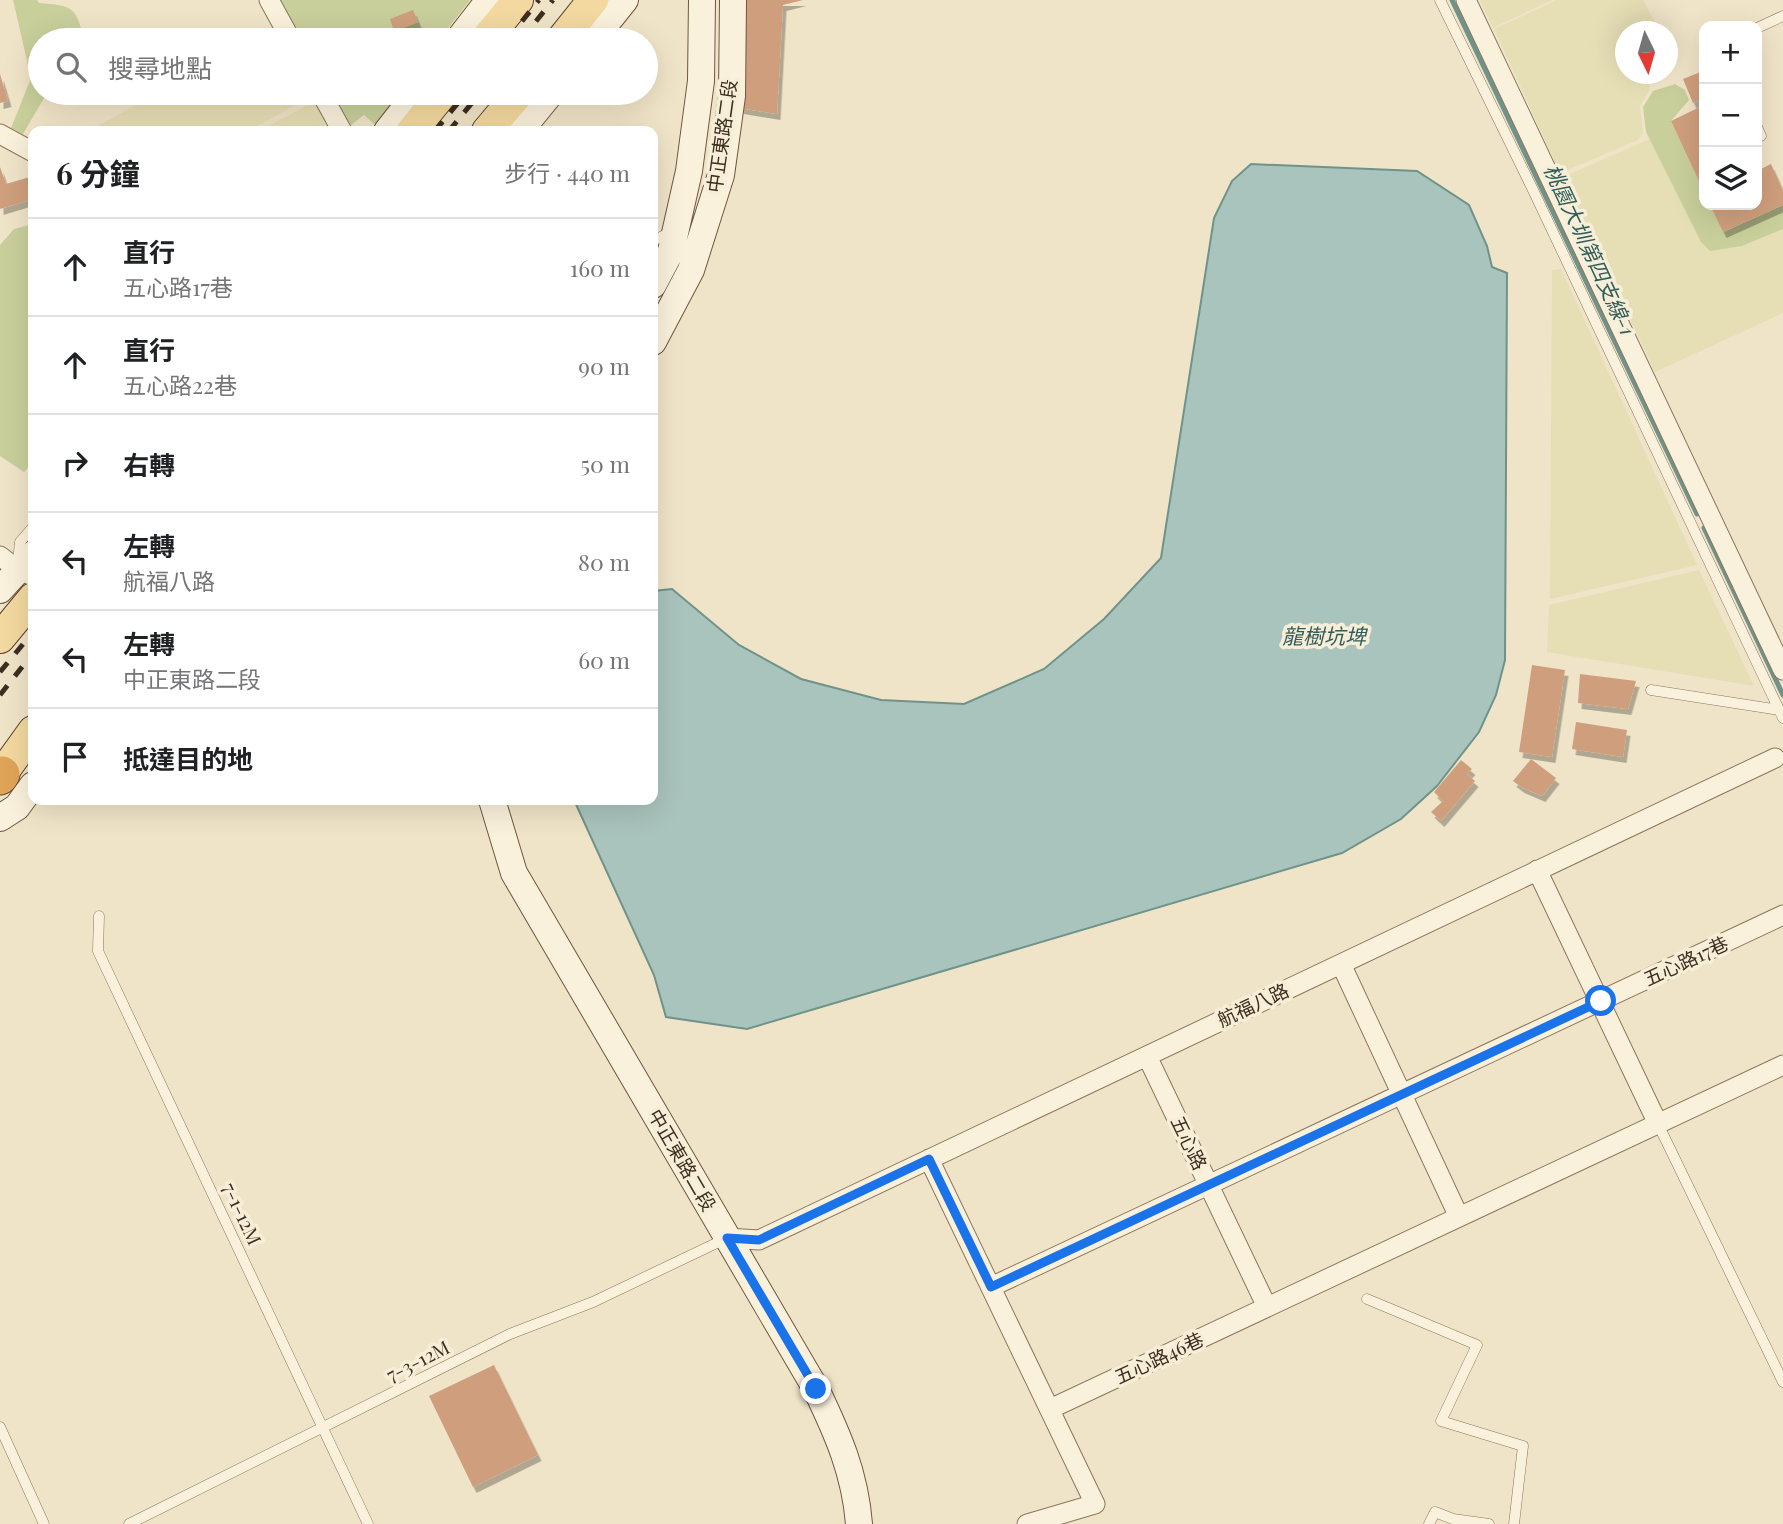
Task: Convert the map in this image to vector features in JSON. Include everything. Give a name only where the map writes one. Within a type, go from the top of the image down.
[{"type":"main road","points":[[467,28],[489,0]]},
{"type":"main road","points":[[495,28],[518,0]]},
{"type":"main road","points":[[571,28],[593,0]]},
{"type":"main road","points":[[603,28],[625,0]]},
{"type":"main road","points":[[682,0],[702,9]]},
{"type":"main road","name":"中正東路二段","points":[[658,333],[691,270],[721,175],[732,96],[733,0]]},
{"type":"main road","name":"中正東路二段","points":[[658,276],[671,251],[664,235],[690,171],[699,94],[702,9]]},
{"type":"main road","points":[[391,126],[408,105]]},
{"type":"main road","points":[[416,126],[433,105]]},
{"type":"main road","points":[[492,126],[509,105]]},
{"type":"main road","points":[[524,126],[541,105]]},
{"type":"main road","points":[[0,590],[21,564]]},
{"type":"main road","points":[[0,638],[28,604]]},
{"type":"main road","points":[[0,818],[17,807],[9,778],[28,741]]},
{"type":"main road","name":"中正東路二段","points":[[494,805],[514,873],[816,1389],[841,1442],[854,1482],[859,1524]]},
{"type":"street","points":[[269,0],[284,28]]},
{"type":"street","points":[[1466,0],[1783,670]]},
{"type":"street","points":[[328,105],[339,126]]},
{"type":"street","points":[[0,134],[28,149]]},
{"type":"street","name":"航福八路","points":[[727,1238],[759,1240],[1775,758]]},
{"type":"street","points":[[1537,870],[1658,1124]]},
{"type":"street","name":"五心路17巷","points":[[991,1287],[1783,915]]},
{"type":"street","points":[[1341,964],[1460,1217]]},
{"type":"street","name":"五心路","points":[[1147,1056],[1267,1307]]},
{"type":"street","name":"五心路46巷","points":[[1050,1409],[1783,1065]]},
{"type":"street","points":[[929,1159],[1095,1504],[1027,1524]]},
{"type":"lane","points":[[1440,0],[1781,714]]},
{"type":"lane","points":[[1762,26],[1783,16]]},
{"type":"lane","points":[[664,235],[702,236]]},
{"type":"lane","points":[[1692,525],[1710,515]]},
{"type":"lane","points":[[21,564],[20,542],[28,533]]},
{"type":"lane","points":[[1651,690],[1781,714]]},
{"type":"lane","name":"7-1-12M","points":[[99,916],[99,951],[368,1524]]},
{"type":"lane","points":[[1658,1124],[1783,1382]]},
{"type":"lane","name":"7-3-12M","points":[[129,1524],[510,1335],[593,1302],[727,1238]]},
{"type":"lane","points":[[1367,1299],[1477,1345],[1441,1421],[1523,1446],[1514,1524]]},
{"type":"lane","points":[[0,1427],[44,1524]]},
{"type":"lane","points":[[1429,1524],[1435,1512],[1453,1519],[1489,1524]]},
{"type":"shaded area","points":[[1480,0],[1552,0],[1493,28]]},
{"type":"shaded area","points":[[1557,0],[1643,0],[1654,21],[1615,21],[1615,84],[1650,84],[1640,106],[1643,133],[1638,140],[1560,173],[1494,29]]},
{"type":"shaded area","points":[[136,105],[296,105],[257,126],[98,126]]},
{"type":"shaded area","points":[[308,105],[317,105],[330,126],[268,126]]},
{"type":"shaded area","points":[[1650,139],[1686,212],[1742,246],[1783,229],[1783,313],[1655,372],[1563,177]]},
{"type":"shaded area","points":[[1561,269],[1697,565],[1550,599],[1552,270]]},
{"type":"shaded area","points":[[1699,570],[1754,686],[1547,652],[1549,605]]},
{"type":"green space","points":[[13,0],[37,0],[39,3],[59,5],[71,10],[80,28],[28,28],[28,65]]},
{"type":"green space","points":[[280,0],[470,0],[448,28],[295,28]]},
{"type":"green space","points":[[1675,84],[1685,90],[1689,100],[1671,121],[1699,181],[1699,210],[1712,210],[1723,232],[1783,205],[1783,229],[1742,246],[1710,251],[1701,242],[1646,132],[1643,107],[1653,91]]},
{"type":"green space","points":[[28,86],[28,105],[40,105],[23,134],[11,128]]},
{"type":"green space","points":[[338,105],[391,105],[375,125],[364,115],[350,126]]},
{"type":"green space","points":[[28,225],[28,468],[24,472],[0,456],[0,245],[14,229]]},
{"type":"water","name":"龍樹坑埤","points":[[1251,164],[1417,171],[1469,205],[1487,246],[1492,267],[1507,273],[1505,660],[1496,695],[1479,732],[1437,786],[1401,819],[1342,853],[747,1029],[666,1017],[654,975],[576,805],[658,805],[658,590],[672,589],[739,645],[801,679],[881,700],[964,704],[1044,669],[1104,619],[1161,558],[1214,218],[1232,181]]},
{"type":"building","points":[[744,0],[803,0],[783,5],[777,114],[740,108]]},
{"type":"building","points":[[413,10],[418,22],[402,28],[393,28],[390,19]]},
{"type":"building","points":[[1699,73],[1699,100],[1693,103],[1683,79]]},
{"type":"building","points":[[0,74],[8,101],[0,103]]},
{"type":"building","points":[[1699,107],[1699,181],[1671,121]]},
{"type":"building","points":[[1771,164],[1783,191],[1783,205],[1723,232],[1712,210],[1762,210],[1762,168]]},
{"type":"building","points":[[0,167],[6,184],[28,177],[28,201],[0,209]]},
{"type":"building","points":[[1532,665],[1565,670],[1552,757],[1519,752]]},
{"type":"building","points":[[1580,674],[1636,681],[1628,709],[1578,703]]},
{"type":"building","points":[[1576,722],[1627,730],[1623,757],[1572,749]]},
{"type":"building","points":[[1531,759],[1556,778],[1542,796],[1513,781]]},
{"type":"building","points":[[1461,760],[1472,769],[1467,774],[1475,781],[1441,821],[1431,812],[1443,801],[1434,792]]},
{"type":"building","points":[[494,1365],[538,1455],[473,1487],[429,1396]]},
{"type":"waterway","name":"桃園大圳第四支線-1","points":[[1452,0],[1697,514]]},
{"type":"waterway","name":"桃園大圳第四支線-1","points":[[1704,528],[1783,695]]},
{"type":"railway","points":[[517,28],[539,0]]},
{"type":"railway","points":[[531,28],[553,0]]},
{"type":"railway","points":[[439,126],[456,105]]},
{"type":"railway","points":[[453,126],[470,105]]},
{"type":"railway","points":[[0,672],[28,638]]},
{"type":"railway","points":[[0,695],[28,659]]},
{"type":"route","points":[[816,1389],[727,1238],[759,1240],[929,1159],[991,1287],[1601,1001]]}]
